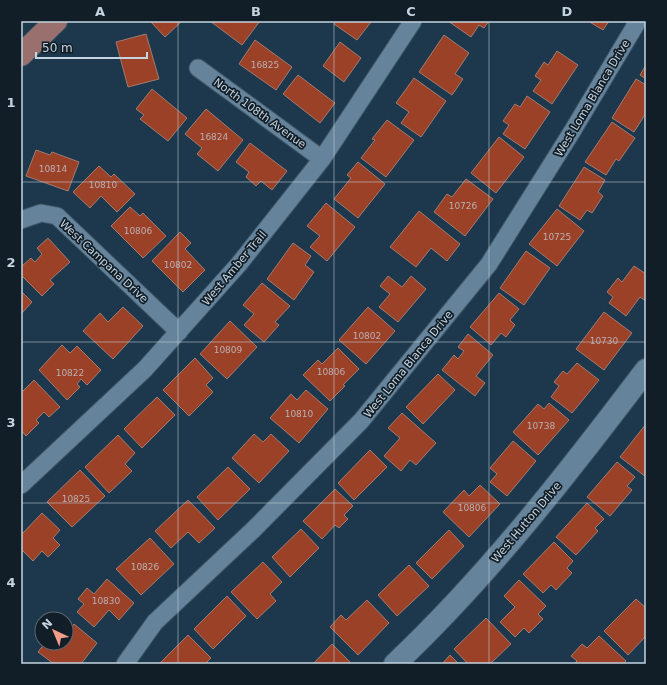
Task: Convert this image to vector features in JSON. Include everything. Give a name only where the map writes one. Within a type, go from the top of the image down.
[{"type":"main road","points":[[21,55],[56,21]]},
{"type":"street","name":"West Amber Trail","points":[[21,486],[145,369],[239,264],[322,159],[413,21]]},
{"type":"street","name":"West Loma Blanca Drive","points":[[125,664],[155,622],[253,530],[361,421],[488,264],[573,130],[638,21]]},
{"type":"street","name":"North 108th Avenue","points":[[198,68],[322,159]]},
{"type":"street","name":"West Campana Drive","points":[[21,220],[41,213],[57,216],[179,332]]},
{"type":"street","name":"West Hutton Drive","points":[[395,664],[453,606],[537,510],[646,370]]},
{"type":"building","points":[[150,21],[182,21],[165,37]]},
{"type":"building","points":[[210,21],[260,21],[242,45]]},
{"type":"building","points":[[336,21],[371,22],[357,40],[334,24]]},
{"type":"building","points":[[448,21],[489,21],[484,28],[479,25],[471,37]]},
{"type":"building","points":[[588,21],[609,21],[603,30]]},
{"type":"building","points":[[146,34],[159,79],[128,87],[116,42]]},
{"type":"building","points":[[444,35],[469,53],[455,74],[463,79],[452,95],[419,72]]},
{"type":"building","points":[[255,40],[292,67],[276,90],[239,64]]},
{"type":"building","points":[[340,42],[361,58],[344,82],[323,66]]},
{"type":"building","points":[[557,51],[578,65],[552,104],[533,91],[541,80],[535,76],[544,62],[548,65]]},
{"type":"building","points":[[646,65],[646,79],[640,75]]},
{"type":"building","points":[[298,75],[335,103],[320,123],[283,94]]},
{"type":"building","points":[[414,78],[446,101],[421,137],[401,123],[409,112],[396,103]]},
{"type":"building","points":[[636,79],[646,85],[646,113],[634,132],[612,118]]},
{"type":"building","points":[[152,89],[187,118],[168,141],[140,119],[144,115],[136,109]]},
{"type":"building","points":[[527,96],[550,112],[525,149],[503,134],[509,125],[503,121],[515,104],[520,107]]},
{"type":"building","points":[[206,109],[243,140],[218,171],[197,154],[202,148],[185,134]]},
{"type":"building","points":[[387,120],[414,140],[386,177],[361,158],[375,140],[372,139]]},
{"type":"building","points":[[612,122],[635,138],[619,161],[616,159],[606,175],[585,162]]},
{"type":"building","points":[[499,137],[524,157],[496,193],[471,173]]},
{"type":"building","points":[[250,143],[287,171],[272,190],[261,181],[256,186],[246,177],[249,172],[236,162]]},
{"type":"building","points":[[36,150],[50,155],[52,152],[79,162],[68,191],[26,176]]},
{"type":"building","points":[[358,162],[385,184],[358,218],[334,199],[351,178],[347,175]]},
{"type":"building","points":[[99,166],[111,177],[114,174],[135,194],[117,212],[101,196],[90,208],[73,192]]},
{"type":"building","points":[[584,167],[605,180],[598,192],[603,196],[592,213],[587,210],[580,220],[559,206]]},
{"type":"building","points":[[466,179],[493,199],[465,236],[434,212],[447,194],[452,197]]},
{"type":"building","points":[[326,203],[355,227],[327,261],[310,247],[320,236],[307,226]]},
{"type":"building","points":[[130,207],[140,216],[143,213],[166,236],[143,258],[111,226]]},
{"type":"building","points":[[557,209],[584,231],[557,266],[529,244]]},
{"type":"building","points":[[419,211],[460,244],[447,261],[431,248],[416,267],[390,247]]},
{"type":"building","points":[[180,232],[191,243],[185,249],[205,270],[183,292],[152,261]]},
{"type":"building","points":[[48,238],[70,262],[50,280],[54,284],[42,296],[21,275],[21,267],[31,258],[35,262],[42,254],[37,248]]},
{"type":"building","points":[[293,243],[311,256],[305,265],[314,272],[294,300],[267,279]]},
{"type":"building","points":[[526,251],[550,268],[524,305],[500,288]]},
{"type":"building","points":[[634,266],[646,274],[646,301],[640,297],[626,316],[609,303],[613,297],[607,292],[618,278],[622,282]]},
{"type":"building","points":[[388,276],[402,287],[411,276],[426,289],[398,322],[379,307],[390,294],[380,286]]},
{"type":"building","points":[[262,283],[290,306],[275,322],[279,325],[264,342],[244,325],[254,314],[243,305]]},
{"type":"building","points":[[21,291],[32,302],[21,314]]},
{"type":"building","points":[[499,293],[519,309],[510,320],[515,325],[506,337],[501,333],[491,345],[470,327]]},
{"type":"building","points":[[123,307],[143,326],[113,359],[83,331],[100,313],[108,322]]},
{"type":"building","points":[[368,307],[395,331],[366,364],[339,340]]},
{"type":"building","points":[[604,312],[632,333],[604,370],[576,349]]},
{"type":"building","points":[[230,321],[257,347],[227,379],[200,354]]},
{"type":"building","points":[[468,334],[493,355],[476,376],[485,383],[475,396],[442,370],[454,355],[458,359],[464,351],[458,347]]},
{"type":"building","points":[[62,345],[70,353],[77,346],[101,370],[87,385],[81,379],[77,384],[80,387],[67,400],[39,370]]},
{"type":"building","points":[[338,348],[359,369],[330,401],[303,375],[318,360],[322,364]]},
{"type":"building","points":[[195,358],[213,378],[206,385],[213,392],[189,416],[163,390]]},
{"type":"building","points":[[577,363],[599,380],[572,413],[551,397],[559,386],[554,382],[563,371],[567,374]]},
{"type":"building","points":[[438,374],[455,390],[423,424],[406,407]]},
{"type":"building","points":[[34,380],[60,407],[49,417],[44,412],[36,420],[39,423],[26,436],[21,430],[21,393]]},
{"type":"building","points":[[306,390],[328,409],[299,443],[270,418],[291,394],[297,400]]},
{"type":"building","points":[[157,397],[175,415],[142,448],[124,429]]},
{"type":"building","points":[[549,403],[569,420],[538,455],[513,432],[538,404],[544,409]]},
{"type":"building","points":[[402,413],[436,443],[416,465],[410,460],[401,471],[384,456],[400,438],[388,428]]},
{"type":"building","points":[[646,424],[646,477],[620,457]]},
{"type":"building","points":[[254,434],[263,442],[271,434],[289,451],[259,483],[232,458]]},
{"type":"building","points":[[118,435],[135,453],[125,464],[132,471],[109,493],[85,467]]},
{"type":"building","points":[[513,441],[536,461],[507,496],[490,482],[497,474],[490,468]]},
{"type":"building","points":[[370,450],[387,467],[354,500],[338,483]]},
{"type":"building","points":[[617,462],[635,477],[627,486],[632,490],[610,516],[587,497]]},
{"type":"building","points":[[228,467],[250,489],[218,520],[197,497]]},
{"type":"building","points":[[80,470],[105,496],[72,527],[47,502]]},
{"type":"building","points":[[480,485],[500,504],[469,537],[443,512],[464,490],[469,496]]},
{"type":"building","points":[[335,489],[353,506],[344,515],[348,519],[339,528],[335,525],[322,539],[303,521]]},
{"type":"building","points":[[188,500],[215,528],[199,543],[188,532],[171,548],[155,531]]},
{"type":"building","points":[[587,503],[604,519],[595,528],[598,531],[576,555],[556,537]]},
{"type":"building","points":[[42,513],[60,530],[53,538],[60,545],[48,557],[42,551],[33,561],[21,549],[21,535]]},
{"type":"building","points":[[301,529],[319,548],[290,577],[272,557]]},
{"type":"building","points":[[449,530],[464,546],[432,579],[416,563]]},
{"type":"building","points":[[150,538],[174,564],[141,595],[116,569]]},
{"type":"building","points":[[554,542],[573,561],[567,568],[572,573],[556,590],[551,585],[543,593],[523,574]]},
{"type":"building","points":[[263,562],[282,582],[270,594],[276,601],[257,619],[231,592]]},
{"type":"building","points":[[409,565],[429,586],[397,616],[378,595]]},
{"type":"building","points":[[107,579],[134,603],[119,620],[109,610],[94,627],[77,612],[84,604],[78,599],[87,588],[94,594]]},
{"type":"building","points":[[519,580],[546,606],[538,614],[543,619],[529,633],[524,628],[515,637],[500,622],[515,607],[504,596]]},
{"type":"building","points":[[227,596],[246,616],[213,649],[194,629]]},
{"type":"building","points":[[636,599],[646,608],[646,636],[628,655],[604,631]]},
{"type":"building","points":[[367,600],[389,623],[358,655],[330,627],[341,615],[346,620]]},
{"type":"building","points":[[486,618],[511,644],[490,664],[468,664],[454,649]]},
{"type":"building","points":[[74,624],[97,643],[81,664],[54,664],[38,652],[74,651]]},
{"type":"building","points":[[188,635],[211,658],[205,664],[159,664]]},
{"type":"building","points":[[599,636],[626,661],[623,664],[574,664],[577,661],[571,656],[582,644],[587,648]]},
{"type":"building","points":[[332,644],[350,662],[348,664],[313,664]]},
{"type":"building","points":[[450,655],[459,664],[442,664]]}]
